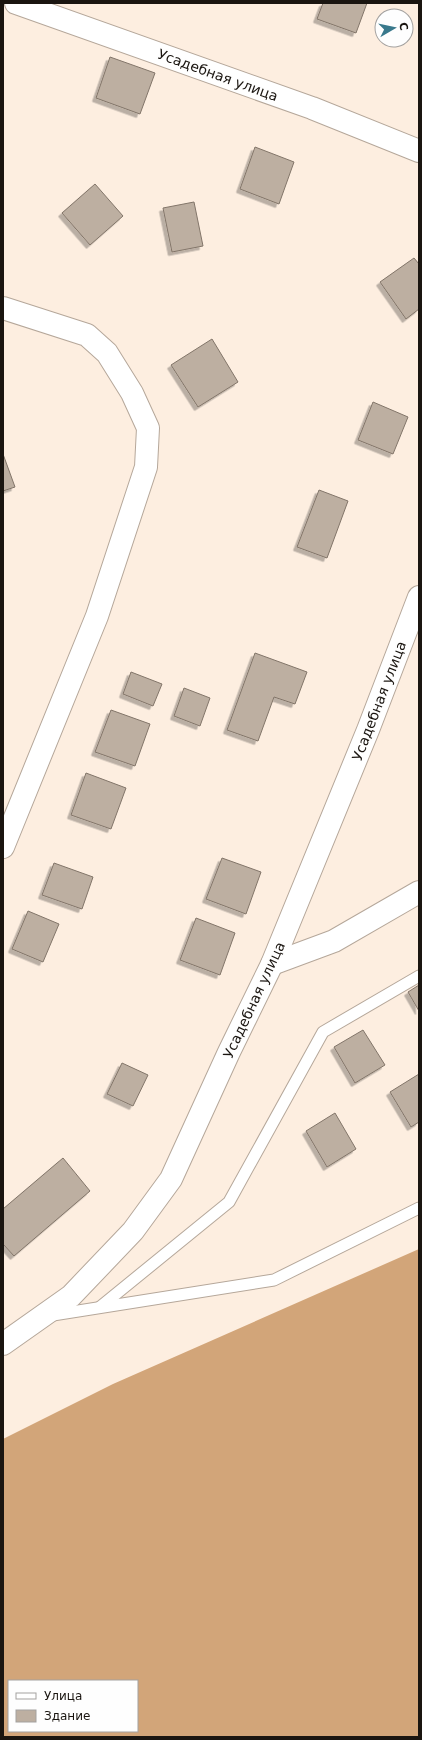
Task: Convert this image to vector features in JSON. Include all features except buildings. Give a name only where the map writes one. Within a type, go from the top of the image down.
[{"type":"street","name":"Усадебная улица","points":[[16,3],[312,108],[419,151]]},
{"type":"street","points":[[3,308],[87,335],[106,353],[132,393],[148,428],[146,467],[97,616],[3,847]]},
{"type":"street","name":"Усадебная улица","points":[[3,1344],[71,1296],[134,1232],[171,1179],[229,1052],[272,964],[368,730],[419,597]]},
{"type":"street","points":[[272,964],[334,941],[419,892]]},
{"type":"lane","points":[[100,1307],[229,1202],[323,1032],[419,976]]},
{"type":"lane","points":[[42,1316],[274,1280],[419,1208]]},
{"type":"shaded area","points":[[419,1249],[419,1737],[3,1737],[3,1439],[113,1384]]}]
